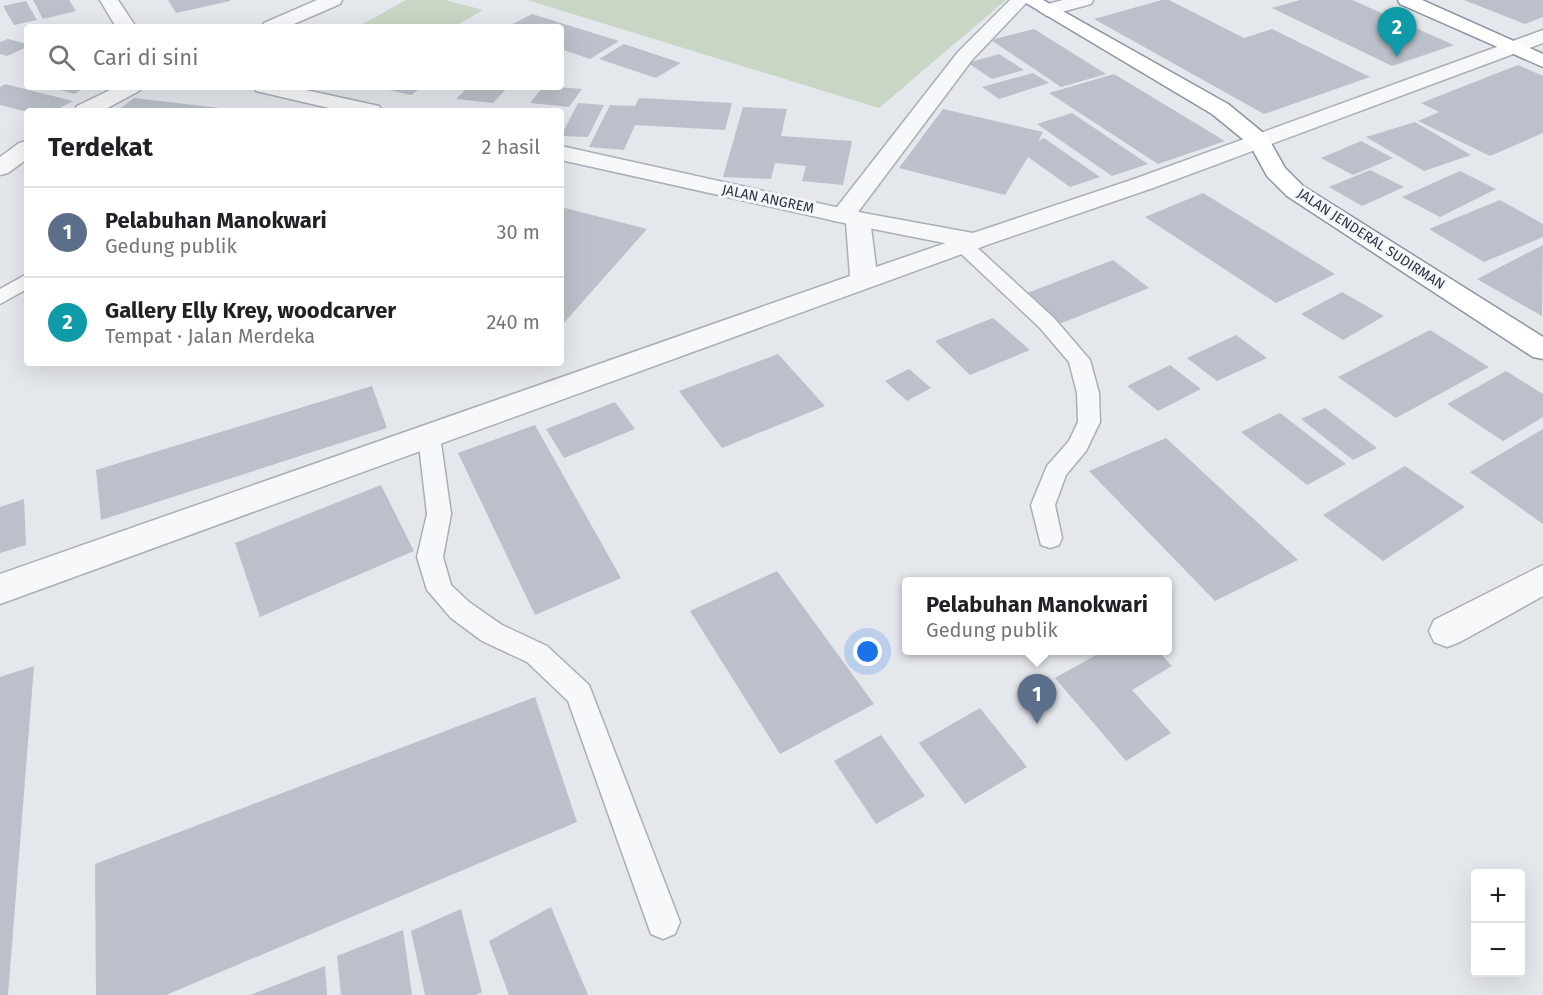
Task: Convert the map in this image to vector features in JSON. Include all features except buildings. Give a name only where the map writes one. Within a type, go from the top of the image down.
[{"type":"highway","points":[[1407,0],[1543,61]]},
{"type":"highway","name":"JALAN JENDERAL SUDIRMAN","points":[[1039,5],[1220,109],[1259,141],[1275,171],[1295,190],[1543,350]]},
{"type":"street","points":[[109,0],[124,24]]},
{"type":"street","points":[[278,24],[333,0]]},
{"type":"street","points":[[864,280],[850,217],[965,56],[1020,0]]},
{"type":"street","points":[[1039,5],[1084,0]]},
{"type":"street","points":[[0,589],[1259,141],[1543,36]]},
{"type":"street","points":[[92,108],[126,90]]},
{"type":"street","points":[[274,90],[337,108]]},
{"type":"street","points":[[0,168],[24,150]]},
{"type":"street","name":"JALAN ANGREM","points":[[564,154],[969,243]]},
{"type":"street","points":[[1447,630],[1543,579]]},
{"type":"lane","points":[[969,243],[1047,323],[1079,360],[1088,393],[1089,422],[1078,445],[1055,472],[1043,505],[1050,538]]},
{"type":"lane","points":[[0,298],[24,282]]},
{"type":"lane","points":[[429,436],[439,514],[430,557],[440,590],[460,610],[492,633],[537,654],[579,694],[663,922]]},
{"type":"green space","points":[[406,0],[445,0],[483,10],[459,24],[362,24]]},
{"type":"green space","points":[[527,0],[1006,0],[879,108]]},
{"type":"place","name":"Gallery Elly Krey, woodcarver","points":[[1397,57]]},
{"type":"place","name":"Pelabuhan Manokwari","points":[[1037,724]]}]
